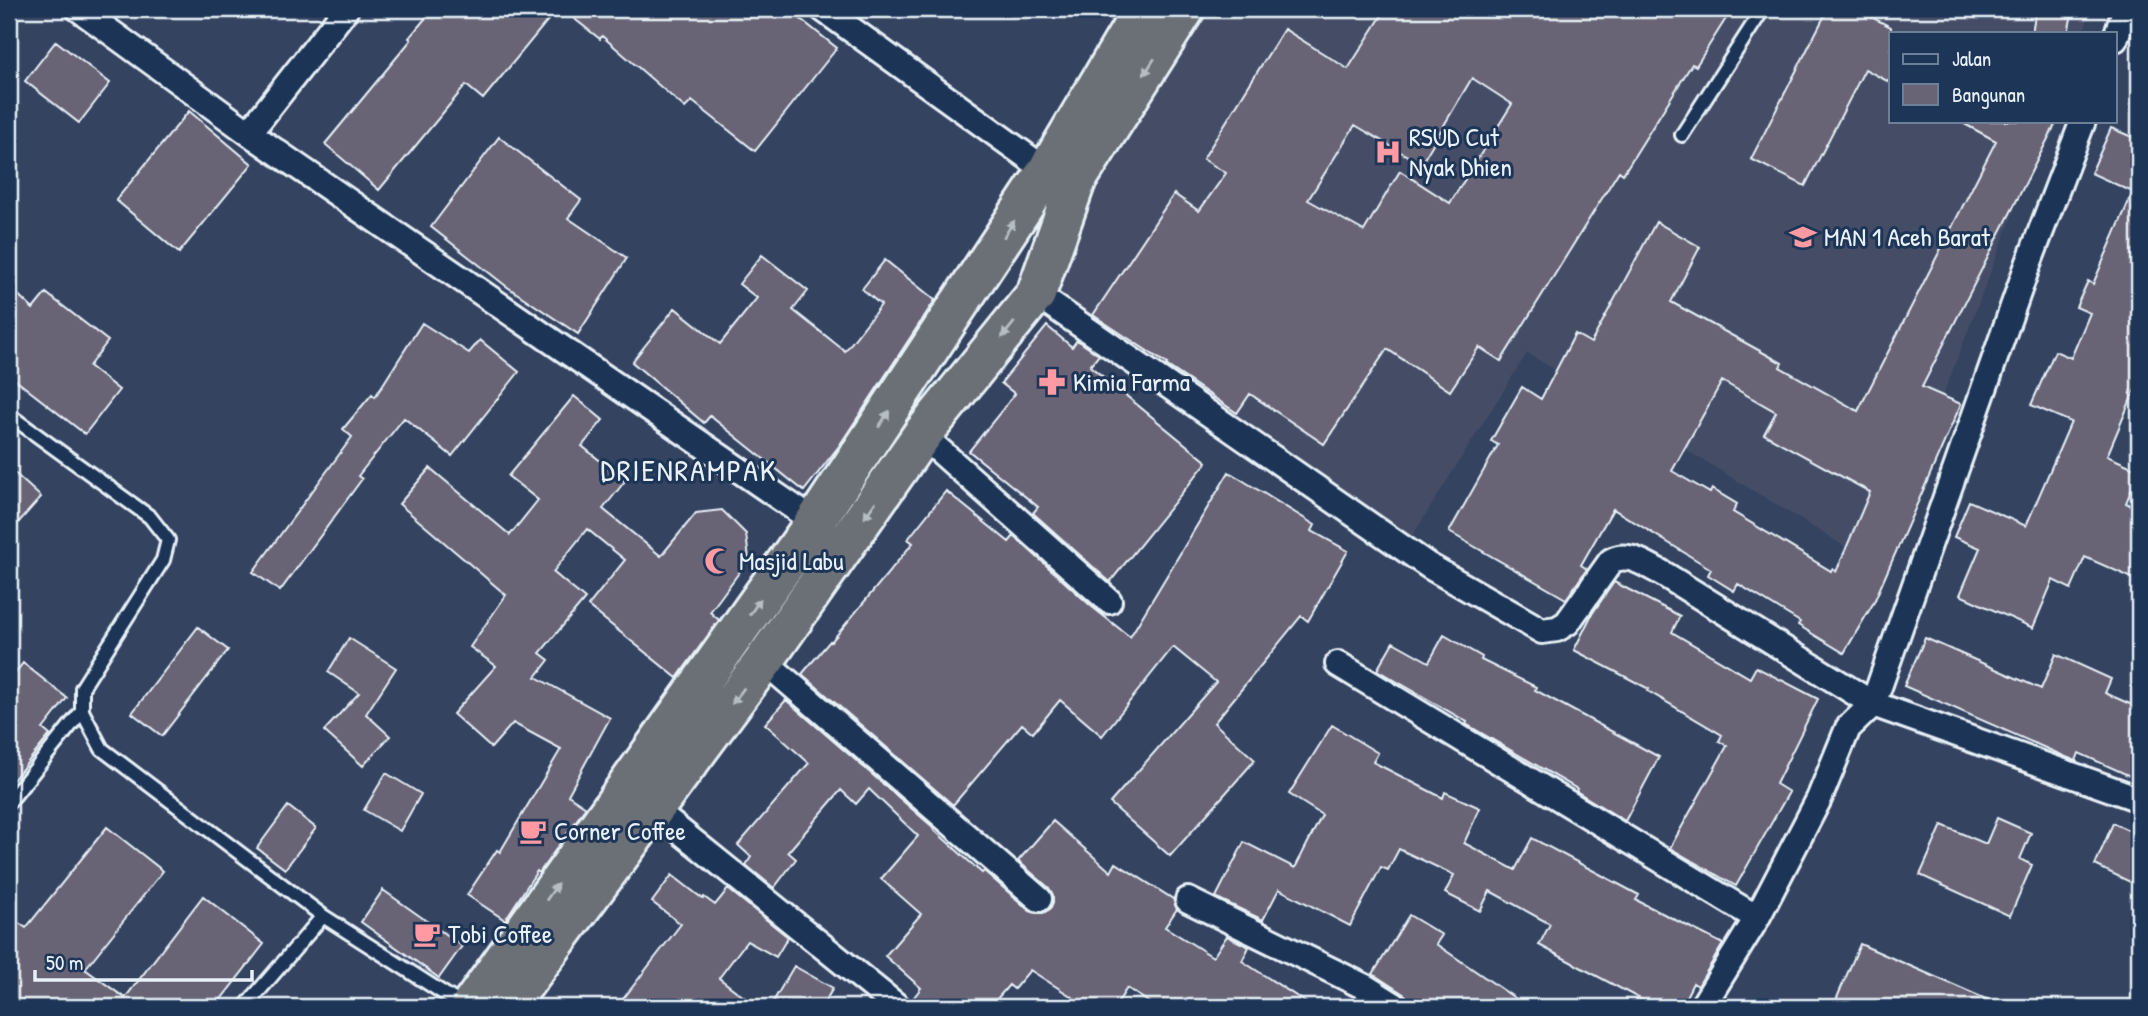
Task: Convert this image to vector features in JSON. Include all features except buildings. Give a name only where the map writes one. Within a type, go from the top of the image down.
[{"type":"highway","points":[[468,1007],[815,522],[1048,171],[1143,9]]},
{"type":"highway","points":[[507,1007],[764,661],[922,435],[1036,294],[1076,181],[1185,9]]},
{"type":"street","points":[[79,9],[250,133],[815,522]]},
{"type":"street","points":[[250,133],[346,9]]},
{"type":"street","points":[[822,9],[1048,171]]},
{"type":"street","points":[[2116,36],[2126,9]]},
{"type":"street","points":[[1702,1007],[1757,918],[1819,799],[1848,728],[1872,704],[2026,270],[2083,122]]},
{"type":"street","points":[[1036,294],[1429,566],[1542,631],[1557,629],[1567,623],[1611,561],[1625,556],[1662,573],[1872,704],[2139,799]]},
{"type":"street","points":[[922,435],[1109,601]]},
{"type":"street","points":[[764,661],[1039,899]]},
{"type":"street","points":[[1338,664],[1757,918]]},
{"type":"street","points":[[653,810],[898,1007]]},
{"type":"street","points":[[1188,900],[1365,987],[1397,1007]]},
{"type":"lane","points":[[1682,135],[1763,9]]},
{"type":"lane","points":[[9,415],[150,517],[168,540],[163,560],[82,688],[82,711],[102,749],[323,916],[468,1007]]},
{"type":"lane","points":[[9,802],[82,711]]},
{"type":"lane","points":[[245,1007],[323,916]]},
{"type":"shaded area","points":[[1210,9],[2092,9],[2083,32],[1889,32],[1889,122],[2049,122],[1877,566],[1527,353],[1398,559],[1030,295]]},
{"type":"place","name":"RSUD Cut Nyak Dhien","points":[[1388,152]]},
{"type":"place","name":"MAN 1 Aceh Barat","points":[[1803,237]]},
{"type":"place","name":"Kimia Farma","points":[[1052,382]]},
{"type":"place","name":"Masjid Labu","points":[[718,561]]},
{"type":"place","name":"Corner Coffee","points":[[533,831]]},
{"type":"place","name":"Tobi Coffee","points":[[427,934]]},
{"type":"district","name":"DRIENRAMPAK","points":[[689,471]]}]
